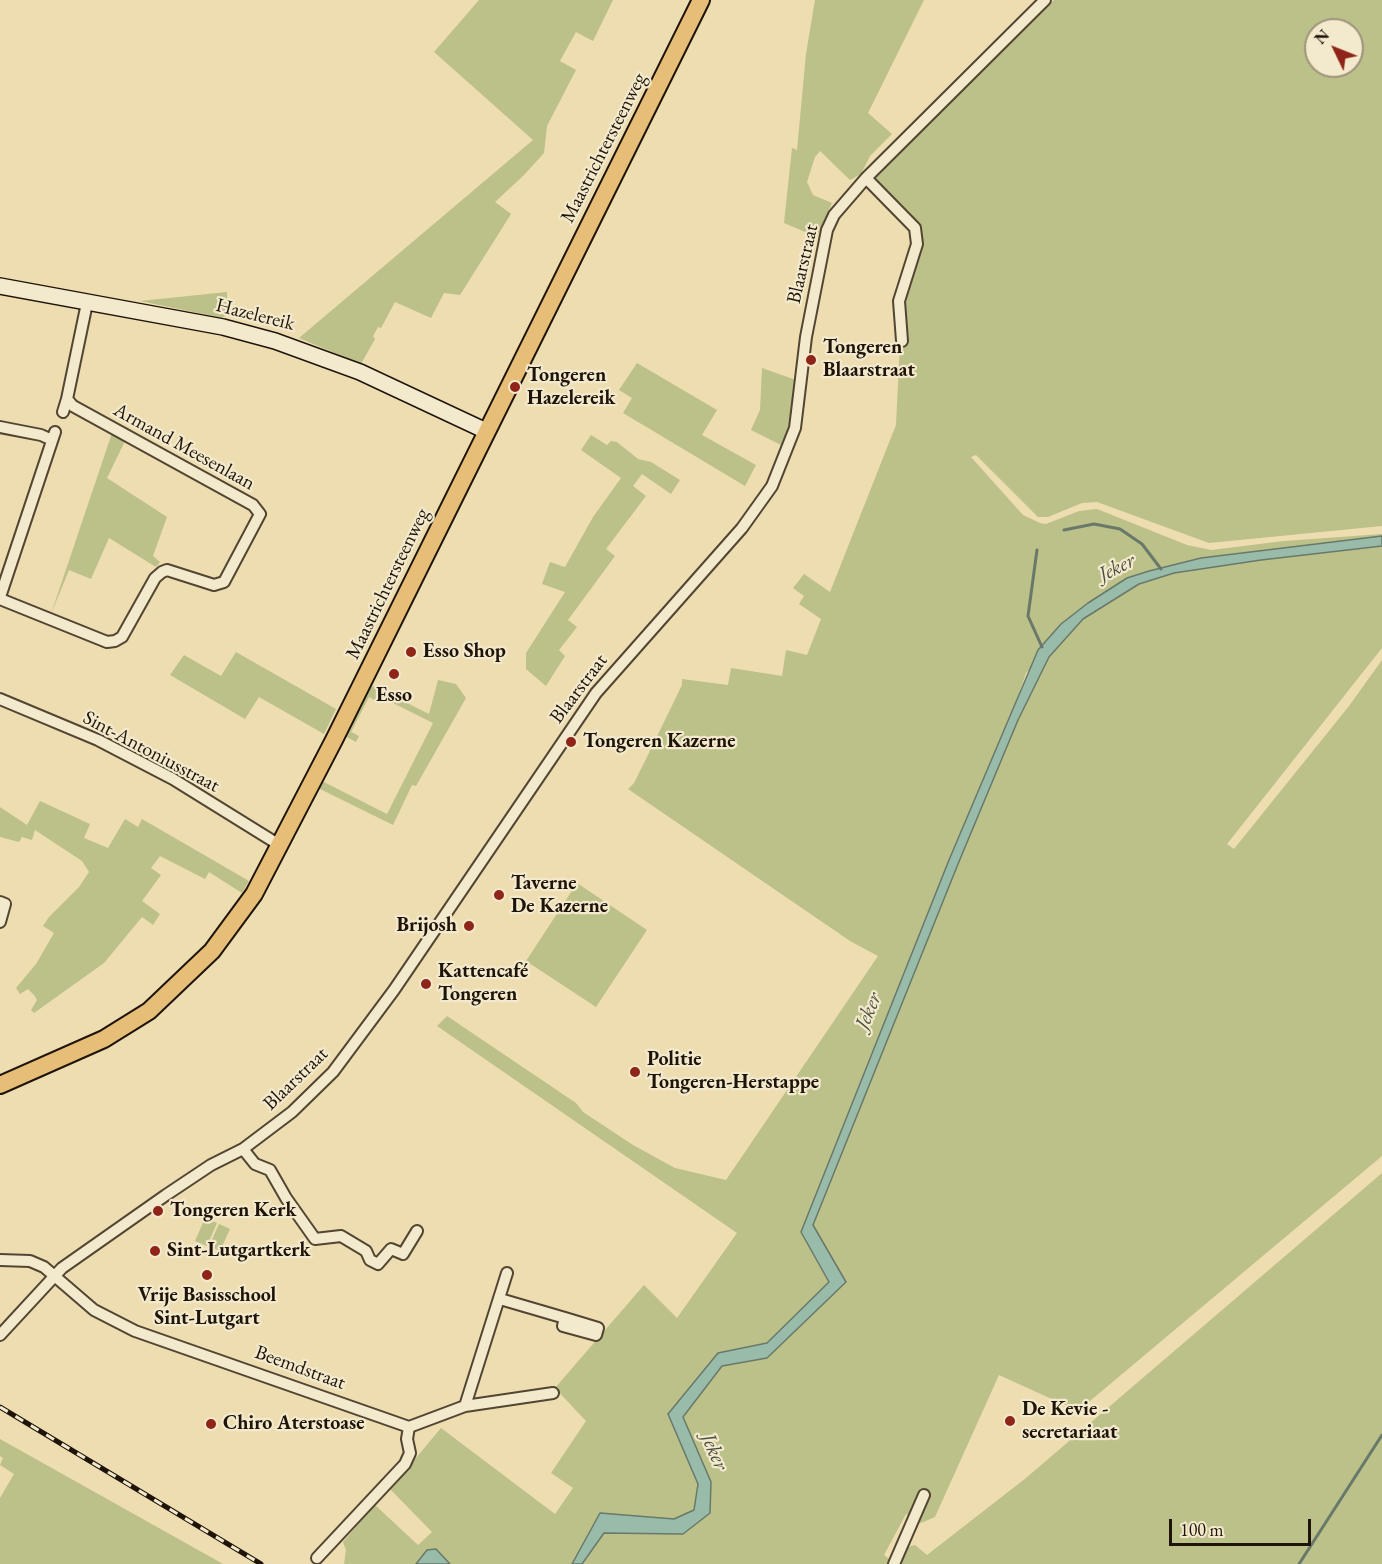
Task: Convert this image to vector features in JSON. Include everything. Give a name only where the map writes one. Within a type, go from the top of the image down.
[{"type":"main road","name":"Maastrichtersteenweg","points":[[0,1085],[104,1039],[163,1000],[224,937],[254,894],[701,0]]},
{"type":"street","name":"Blaarstraat","points":[[0,1335],[55,1275],[166,1194],[212,1165],[243,1149],[292,1112],[333,1072],[393,990],[596,693],[742,528],[772,486],[795,428],[806,337],[827,230],[834,215],[866,178],[1045,0]]},
{"type":"street","points":[[866,178],[915,228],[917,244],[899,301],[902,341]]},
{"type":"street","name":"Hazelereik","points":[[0,286],[223,327],[294,347],[360,372],[486,431]]},
{"type":"street","points":[[63,412],[87,303]]},
{"type":"street","name":"Armand Meesenlaan","points":[[0,598],[106,642],[115,641],[122,637],[155,578],[162,572],[167,570],[214,585],[224,582],[260,514],[253,505],[73,406],[67,399]]},
{"type":"street","points":[[0,427],[53,436],[0,598]]},
{"type":"street","name":"Sint-Antoniusstraat","points":[[0,699],[107,745],[173,779],[280,846]]},
{"type":"street","points":[[0,902],[5,904],[0,922]]},
{"type":"street","points":[[243,1149],[255,1164],[270,1170],[315,1239],[340,1236],[366,1251],[370,1260],[378,1264],[391,1249],[404,1254],[417,1231]]},
{"type":"street","points":[[0,1260],[30,1261],[45,1267],[55,1275]]},
{"type":"street","points":[[465,1406],[507,1273]]},
{"type":"street","name":"Beemdstraat","points":[[55,1275],[93,1310],[135,1331],[409,1427]]},
{"type":"street","points":[[500,1299],[565,1318]]},
{"type":"street","points":[[317,1558],[405,1464],[410,1453],[409,1427],[465,1406],[553,1393]]},
{"type":"street","points":[[894,1564],[924,1495]]},
{"type":"green space","points":[[479,0],[613,0],[593,41],[576,32],[560,61],[576,70],[547,126],[544,153],[495,202],[511,214],[460,295],[444,293],[431,318],[395,302],[381,328],[378,327],[373,336],[375,339],[361,364],[299,338],[533,140],[434,52]]},
{"type":"green space","points":[[815,0],[924,0],[868,113],[892,134],[870,156],[861,174],[850,180],[820,151],[815,157],[807,182],[813,195],[832,203],[817,237],[784,223],[792,148],[797,150],[806,54]]},
{"type":"green space","points":[[1054,0],[1382,0],[1382,526],[1209,543],[1097,502],[1082,503],[1048,517],[1038,517],[976,455],[971,457],[1023,515],[1040,523],[1046,524],[1079,511],[1097,509],[1187,545],[1211,550],[1284,541],[1382,534],[1382,536],[1201,558],[1127,578],[1088,603],[1026,673],[1014,708],[949,860],[801,1232],[829,1282],[767,1343],[718,1353],[668,1414],[698,1484],[694,1510],[674,1519],[600,1513],[572,1564],[344,1564],[346,1550],[343,1542],[375,1505],[418,1545],[432,1532],[390,1489],[441,1428],[555,1514],[573,1488],[551,1473],[586,1421],[555,1388],[644,1285],[677,1318],[737,1233],[437,1026],[447,1016],[576,1103],[583,1112],[633,1145],[675,1168],[726,1180],[878,956],[850,941],[628,789],[634,783],[645,761],[682,685],[682,679],[728,685],[731,668],[782,676],[786,650],[807,655],[821,619],[799,604],[804,596],[793,588],[804,574],[830,592],[896,425],[902,301],[922,241],[919,224],[873,179]]},
{"type":"green space","points":[[227,292],[227,314],[222,318],[140,301]]},
{"type":"green space","points":[[637,363],[717,410],[702,435],[756,465],[745,486],[623,413],[632,398],[619,390]]},
{"type":"green space","points":[[762,368],[796,380],[785,447],[751,430],[760,410]]},
{"type":"green space","points":[[112,433],[125,441],[107,478],[167,517],[153,556],[160,562],[156,567],[109,538],[91,579],[69,570],[51,614]]},
{"type":"green space","points":[[591,435],[607,445],[611,441],[617,442],[638,459],[651,462],[680,480],[671,494],[642,474],[633,486],[646,496],[606,549],[615,556],[568,620],[577,627],[559,650],[565,656],[546,686],[526,669],[526,653],[565,592],[542,584],[550,562],[565,567],[593,517],[621,478],[581,450]]},
{"type":"green space","points":[[1382,546],[1382,648],[1227,844],[1234,849],[1349,706],[1382,660],[1382,1156],[1078,1411],[999,1375],[935,1517],[921,1523],[906,1514],[884,1555],[896,1564],[582,1564],[604,1533],[683,1534],[711,1482],[683,1417],[722,1366],[767,1358],[846,1282],[813,1225],[958,864],[1018,720],[1049,657],[1083,619],[1139,584],[1174,573]]},
{"type":"green space","points":[[236,652],[336,709],[324,734],[259,697],[245,719],[170,675],[184,655],[221,676]]},
{"type":"green space","points":[[438,680],[456,684],[466,698],[416,786],[412,785],[393,825],[318,788],[322,781],[387,814],[433,723],[379,696],[376,701],[369,697],[351,732],[359,736],[356,742],[345,736],[368,690],[373,686],[429,714]]},
{"type":"green space","points":[[40,801],[90,824],[84,838],[108,848],[125,819],[138,827],[142,819],[249,881],[242,893],[209,872],[205,879],[160,856],[151,868],[161,875],[142,901],[160,914],[153,925],[142,917],[104,963],[34,1013],[31,1010],[37,1000],[34,995],[28,989],[20,994],[16,988],[36,964],[54,933],[43,926],[79,887],[89,872],[82,861],[35,830],[32,840],[22,837],[19,842],[0,837],[0,807],[27,825]]},
{"type":"green space","points":[[577,883],[647,930],[596,1007],[526,961]]},
{"type":"green space","points":[[1382,1173],[1382,1564],[900,1564],[908,1547],[915,1545],[927,1555],[1026,1478]]},
{"type":"green space","points":[[205,1218],[217,1223],[207,1246],[195,1241]]},
{"type":"green space","points":[[219,1224],[230,1229],[220,1251],[209,1246]]},
{"type":"green space","points":[[0,1439],[223,1564],[0,1564],[0,1498],[14,1474],[0,1465],[3,1458],[0,1456]]},
{"type":"shaded area","points":[[1382,536],[1382,546],[1174,573],[1139,584],[1083,619],[1049,657],[1018,720],[958,864],[813,1225],[846,1282],[767,1358],[722,1366],[683,1417],[711,1482],[710,1513],[683,1534],[604,1533],[582,1564],[572,1564],[600,1513],[674,1519],[694,1510],[698,1484],[668,1414],[718,1353],[767,1343],[829,1282],[801,1232],[949,860],[1038,650],[1061,624],[1127,578],[1201,558]]},
{"type":"shaded area","points":[[436,1549],[450,1564],[416,1564],[427,1550]]},
{"type":"waterway","points":[[1064,530],[1094,524],[1120,529],[1142,544],[1161,569]]},
{"type":"waterway","points":[[1037,550],[1028,616],[1042,647]]},
{"type":"waterway","points":[[1299,1564],[1382,1435]]},
{"type":"railway","points":[[0,1407],[261,1564]]},
{"type":"place","name":"Tongeren Blaarstraat","points":[[811,360]]},
{"type":"place","name":"Tongeren Hazelereik","points":[[515,387]]},
{"type":"place","name":"Esso Shop","points":[[411,652]]},
{"type":"place","name":"Esso","points":[[394,674]]},
{"type":"place","name":"Tongeren Kazerne","points":[[571,742]]},
{"type":"place","name":"Taverne De Kazerne","points":[[499,895]]},
{"type":"place","name":"Brijosh","points":[[469,926]]},
{"type":"place","name":"Kattencafé Tongeren","points":[[426,984]]},
{"type":"place","name":"Politie Tongeren-Herstappe","points":[[635,1072]]},
{"type":"place","name":"Tongeren Kerk","points":[[158,1211]]},
{"type":"place","name":"Sint-Lutgartkerk","points":[[155,1251]]},
{"type":"place","name":"Vrije Basisschool Sint-Lutgart","points":[[207,1275]]},
{"type":"place","name":"De Kevie - secretariaat","points":[[1010,1421]]},
{"type":"place","name":"Chiro Aterstoase","points":[[211,1424]]},
{"type":"water label","name":"Jeker","points":[[1117,568]]},
{"type":"water label","name":"Jeker","points":[[869,1011]]},
{"type":"water label","name":"Jeker","points":[[714,1452]]}]
